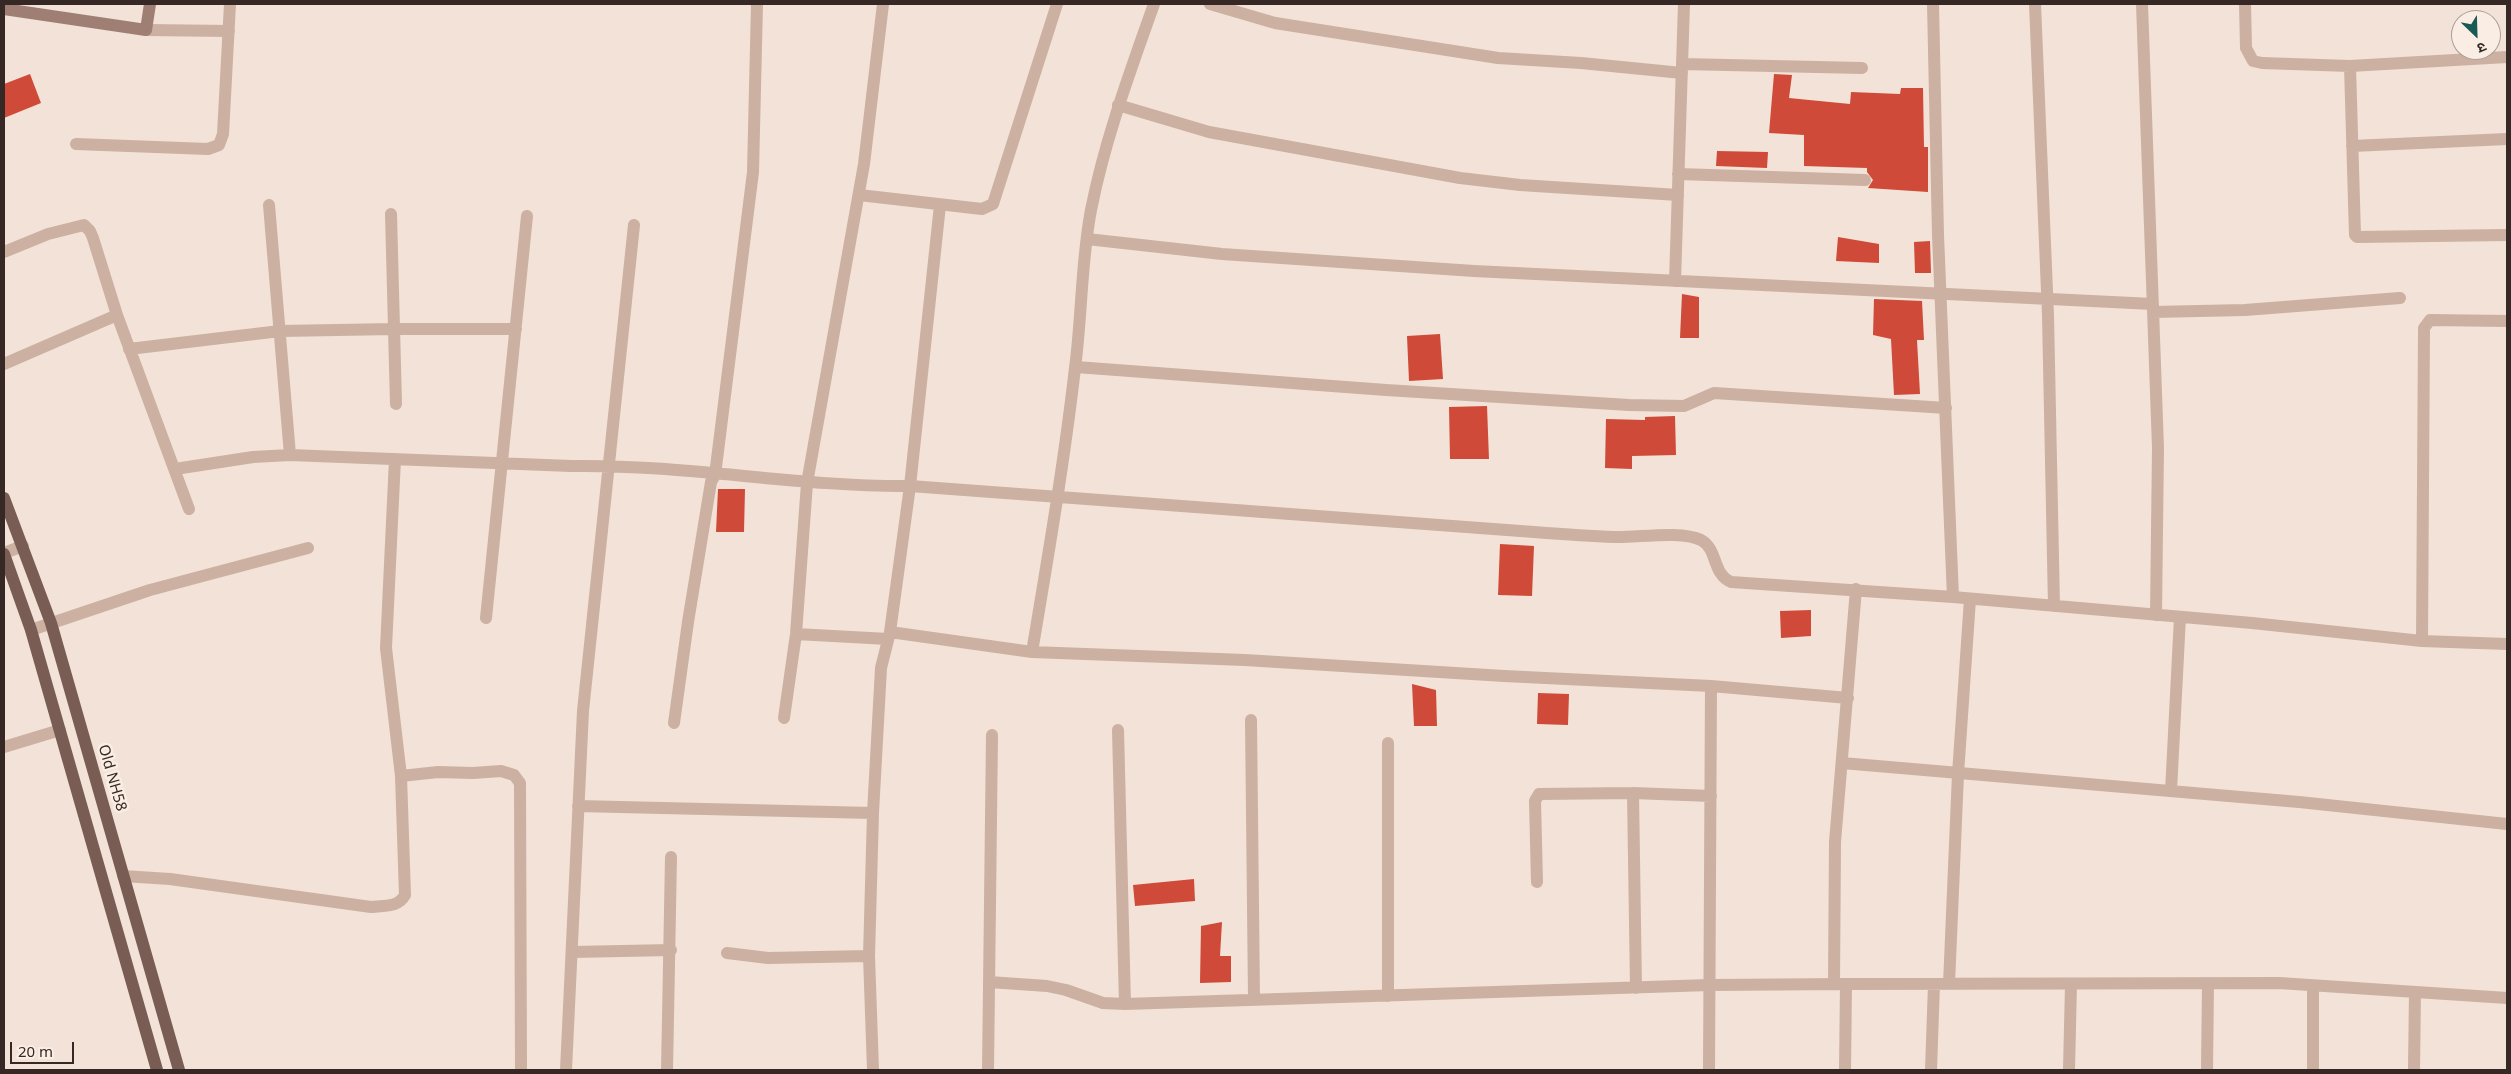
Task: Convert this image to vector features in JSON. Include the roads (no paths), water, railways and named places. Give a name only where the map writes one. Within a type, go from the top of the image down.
[{"type":"main road","name":"Old NH58","points":[[4,498],[51,623],[179,1070]]},
{"type":"main road","points":[[4,554],[31,630],[157,1070]]},
{"type":"street","points":[[146,30],[150,4]]},
{"type":"street","points":[[76,144],[208,149],[219,145],[223,134],[230,4]]},
{"type":"street","points":[[674,724],[688,622],[711,482],[715,475],[752,172],[757,4]]},
{"type":"street","points":[[784,718],[796,634],[807,483],[859,195],[883,4]]},
{"type":"street","points":[[859,195],[982,209],[993,204],[1057,4]]},
{"type":"street","points":[[1032,652],[1058,497],[1076,367],[1087,240],[1102,160],[1118,105],[1154,4]]},
{"type":"street","points":[[1210,4],[1274,23],[1498,58],[1682,68],[1862,68]]},
{"type":"street","points":[[1675,281],[1684,4]]},
{"type":"street","points":[[1932,4],[1952,597]]},
{"type":"street","points":[[2035,4],[2048,300],[2054,606]]},
{"type":"street","points":[[2142,4],[2158,448],[2156,615]]},
{"type":"street","points":[[2245,4],[2246,48],[2253,61],[2350,66],[2507,57]]},
{"type":"street","points":[[4,9],[146,30],[229,31]]},
{"type":"street","points":[[2350,66],[2354,231],[2357,237],[2507,234]]},
{"type":"street","points":[[1118,105],[1218,134],[1460,178],[1520,185],[1678,195]]},
{"type":"street","points":[[2352,146],[2507,139]]},
{"type":"street","points":[[1678,174],[1865,180]]},
{"type":"street","points":[[269,205],[290,455]]},
{"type":"street","points":[[873,1070],[868,956],[881,668],[889,635],[910,486],[940,205]]},
{"type":"street","points":[[391,214],[396,404]]},
{"type":"street","points":[[486,618],[527,216]]},
{"type":"street","points":[[4,252],[48,234],[84,225],[90,231],[116,315],[189,509]]},
{"type":"street","points":[[566,1070],[583,711],[634,225]]},
{"type":"street","points":[[1087,240],[1232,255],[1675,281],[2048,300],[2153,308],[2245,310],[2400,298]]},
{"type":"street","points":[[4,364],[116,315]]},
{"type":"street","points":[[2422,641],[2424,328],[2430,320],[2507,321]]},
{"type":"street","points":[[129,349],[280,331],[394,328],[516,329]]},
{"type":"street","points":[[1076,367],[1376,390],[1629,405],[1684,406],[1714,393],[1946,408]]},
{"type":"street","points":[[175,469],[253,457],[290,455],[608,466],[807,483],[910,486],[1606,536],[1684,536],[1699,539],[1706,544],[1719,572],[1724,579],[1731,582],[1952,597],[2422,641],[2507,644]]},
{"type":"street","points":[[123,876],[170,879],[371,906],[399,904],[405,895],[401,776],[386,648],[395,459]]},
{"type":"street","points":[[4,554],[23,546]]},
{"type":"street","points":[[31,630],[150,590],[308,548]]},
{"type":"street","points":[[1845,1070],[1835,842],[1856,589]]},
{"type":"street","points":[[1949,984],[1958,774],[1970,599]]},
{"type":"street","points":[[2171,792],[2180,617]]},
{"type":"street","points":[[796,634],[889,635],[1032,652],[1245,660],[1504,676],[1711,686],[1848,698]]},
{"type":"street","points":[[1709,1070],[1711,686]]},
{"type":"street","points":[[1251,720],[1254,1000]]},
{"type":"street","points":[[4,747],[60,730]]},
{"type":"street","points":[[1118,730],[1125,1004]]},
{"type":"street","points":[[988,1070],[992,735]]},
{"type":"street","points":[[1388,743],[1388,996]]},
{"type":"street","points":[[1842,763],[2299,802],[2507,824]]},
{"type":"street","points":[[401,776],[438,772],[473,773],[501,771],[514,775],[520,783],[522,1070]]},
{"type":"street","points":[[1537,882],[1536,796],[1547,793],[1633,793],[1711,796]]},
{"type":"street","points":[[1633,793],[1636,988]]},
{"type":"street","points":[[578,806],[873,813]]},
{"type":"street","points":[[667,1070],[671,857]]},
{"type":"street","points":[[572,952],[670,950]]},
{"type":"street","points":[[727,953],[768,958],[868,956]]},
{"type":"street","points":[[989,982],[1047,986],[1066,990],[1103,1003],[1125,1004],[1710,985],[1840,984],[2208,983],[2312,986],[2507,998]]},
{"type":"street","points":[[2207,1070],[2208,983]]},
{"type":"street","points":[[1931,1070],[1934,984]]},
{"type":"street","points":[[2069,1070],[2071,984]]},
{"type":"street","points":[[2312,986],[2313,1070]]},
{"type":"street","points":[[2414,1070],[2415,992]]}]
